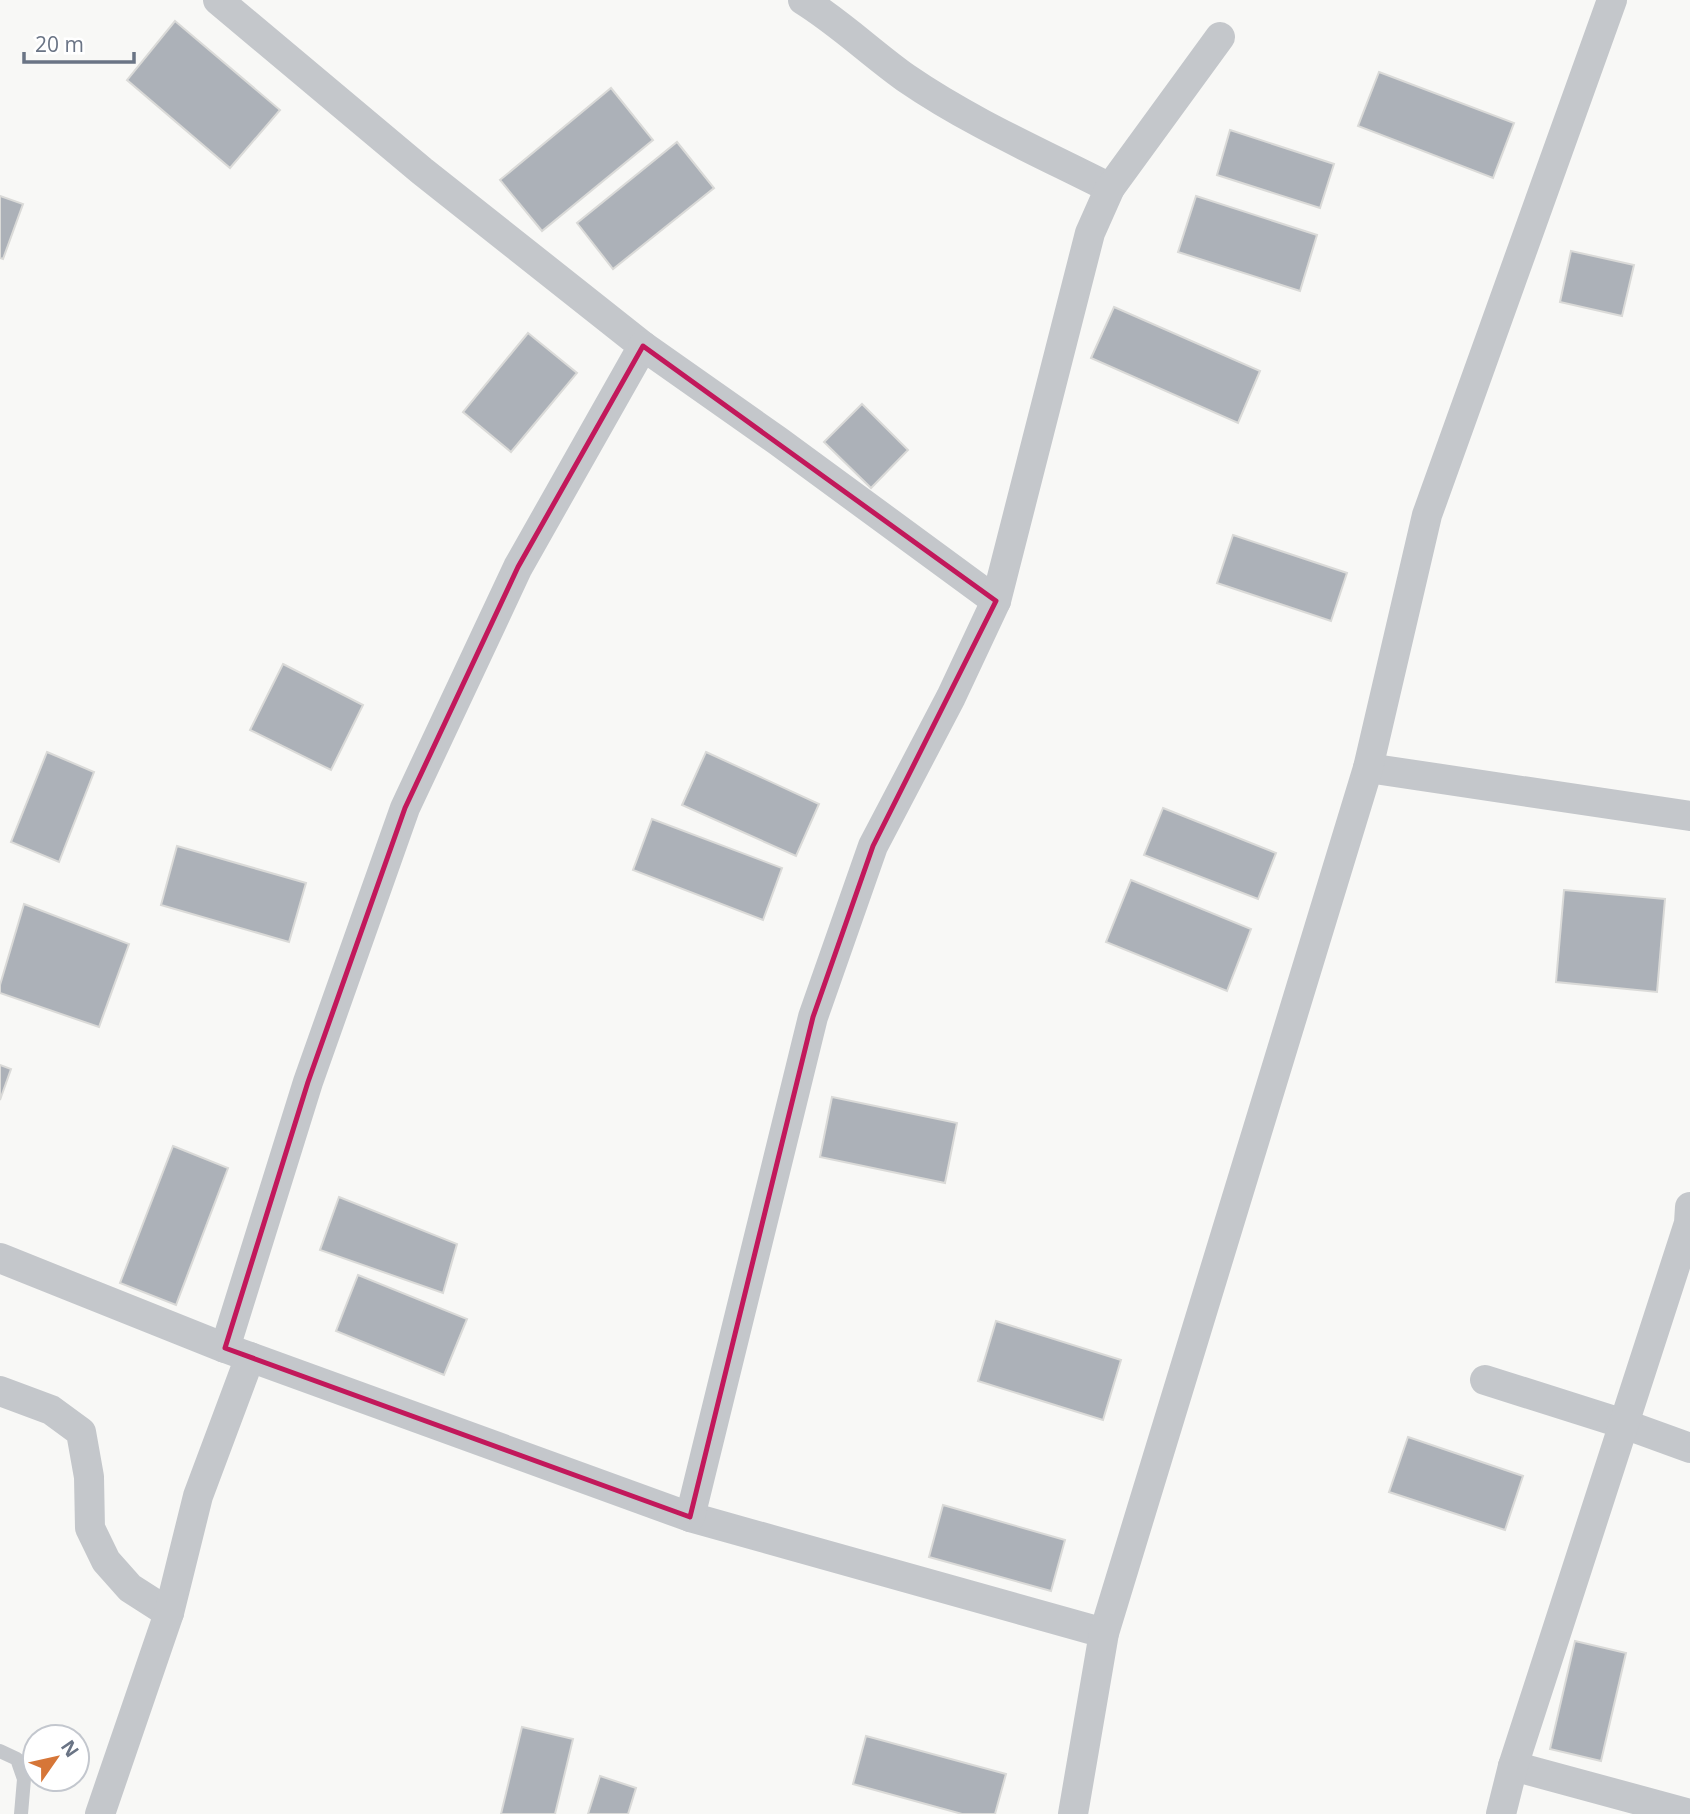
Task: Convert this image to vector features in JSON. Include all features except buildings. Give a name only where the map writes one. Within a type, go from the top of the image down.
[{"type":"street","points":[[218,0],[422,171],[643,346],[996,601]]},
{"type":"street","points":[[803,0],[829,16],[905,77],[965,115],[1110,188]]},
{"type":"street","points":[[1073,1814],[1104,1633],[1368,768],[1427,515],[1612,0]]},
{"type":"street","points":[[690,1517],[813,1017],[873,846],[951,697],[996,601],[1090,233],[1110,188],[1220,37]]},
{"type":"street","points":[[100,1814],[169,1613],[308,1082],[405,808],[518,567],[643,346]]},
{"type":"street","points":[[1368,768],[1690,816]]},
{"type":"street","points":[[1501,1814],[1513,1766],[1689,1223],[1690,1207]]},
{"type":"street","points":[[0,1258],[237,1352],[690,1517],[1104,1633]]},
{"type":"street","points":[[1485,1380],[1690,1448]]},
{"type":"street","points":[[0,1391],[51,1410],[81,1432],[89,1477],[90,1528],[106,1561],[130,1588],[169,1613]]},
{"type":"street","points":[[1513,1766],[1690,1814]]},
{"type":"lane","points":[[0,1751],[17,1759],[23,1779],[21,1814]]},
{"type":"highlighted area","points":[[643,346],[996,601],[873,846],[813,1017],[690,1517],[225,1348],[308,1082],[405,808],[518,567]]}]
